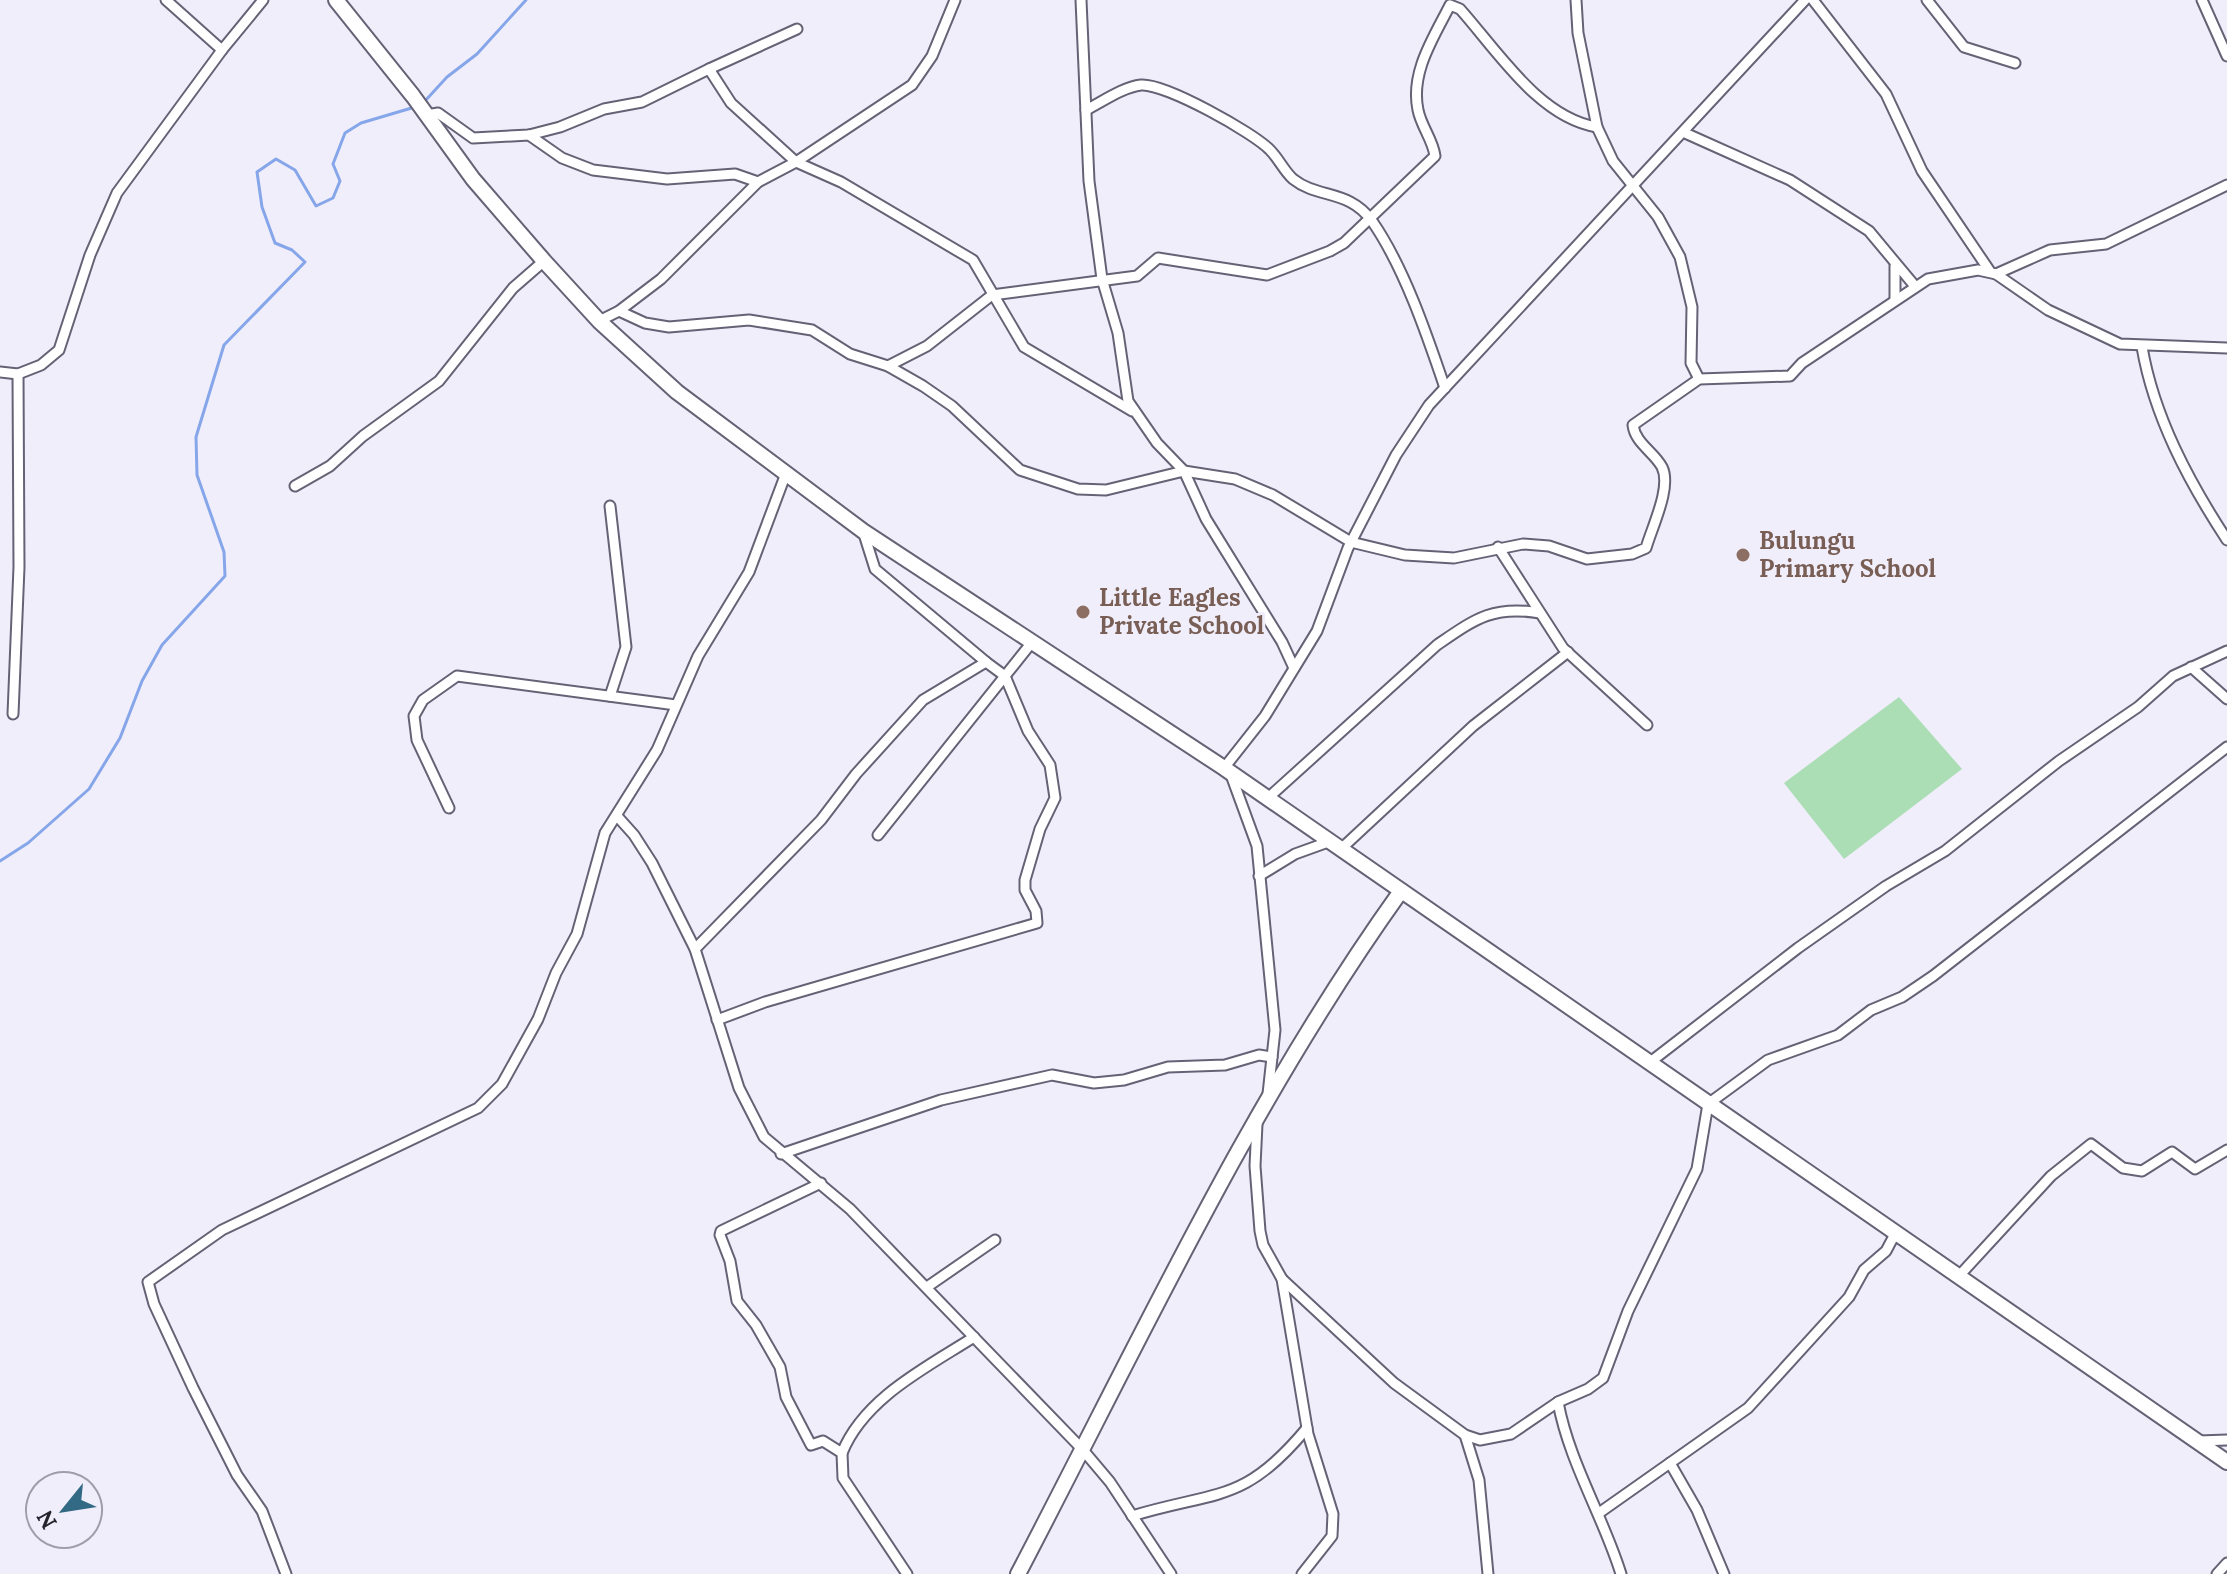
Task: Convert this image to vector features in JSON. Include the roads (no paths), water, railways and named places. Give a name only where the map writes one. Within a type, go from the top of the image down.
[{"type":"street","points":[[166,0],[222,50]]},
{"type":"street","points":[[0,372],[18,374],[41,365],[59,350],[90,255],[117,193],[222,50],[263,0]]},
{"type":"street","points":[[336,0],[421,106],[473,179],[599,321],[677,392],[785,476],[863,531],[1337,844],[2227,1462]]},
{"type":"street","points":[[599,321],[619,311],[661,279],[758,182],[796,162],[912,85],[932,56],[955,0]]},
{"type":"street","points":[[1081,0],[1087,165],[1102,279],[1118,333],[1122,383],[1132,411]]},
{"type":"street","points":[[1576,0],[1578,33],[1597,127],[1613,161],[1633,183],[1680,257],[1692,307],[1691,363],[1699,379]]},
{"type":"street","points":[[1228,771],[1294,668],[1330,602],[1351,542],[1396,455],[1429,405],[1633,183],[1685,133],[1805,0]]},
{"type":"street","points":[[1813,0],[1886,94],[1922,171],[1993,272],[2048,310],[2112,341],[2142,347],[2227,348]]},
{"type":"street","points":[[1927,0],[1964,47],[2015,63]]},
{"type":"street","points":[[2202,0],[2227,56]]},
{"type":"street","points":[[888,366],[927,346],[992,295],[1137,276],[1158,258],[1261,277],[1330,251],[1371,220],[1435,156],[1421,121],[1416,93],[1420,67],[1448,2],[1460,9],[1529,90],[1581,122],[1597,127]]},
{"type":"street","points":[[421,106],[438,113],[473,138],[529,135],[560,127],[604,109],[642,102],[797,29]]},
{"type":"street","points":[[709,69],[731,103],[796,162],[841,182],[973,260],[1024,347],[1132,411],[1184,471],[1206,519],[1282,642],[1294,668]]},
{"type":"street","points":[[1086,110],[1142,85],[1170,93],[1194,102],[1269,149],[1295,181],[1344,196],[1371,220],[1419,314],[1445,388]]},
{"type":"street","points":[[1685,133],[1790,180],[1869,231],[1895,266],[1914,285]]},
{"type":"street","points":[[529,135],[562,158],[593,170],[667,179],[735,174],[758,182]]},
{"type":"street","points":[[619,311],[645,323],[669,327],[768,321],[812,330],[850,354],[888,366],[952,406],[1009,460],[1032,475],[1078,489],[1106,490],[1184,471],[1253,485],[1351,542],[1405,555],[1454,558],[1498,547],[1549,546],[1587,559],[1643,550],[1656,511],[1664,498],[1664,471],[1633,425],[1699,379],[1790,376],[1802,363],[1914,285],[1960,271],[1993,272],[2050,250],[2091,247],[2113,241],[2227,185]]},
{"type":"street","points":[[295,486],[330,466],[363,436],[439,381],[513,288],[544,261]]},
{"type":"street","points":[[1895,266],[1895,300]]},
{"type":"street","points":[[2142,347],[2157,409],[2198,495],[2227,540]]},
{"type":"street","points":[[13,714],[19,567],[18,374]]},
{"type":"street","points":[[286,1574],[262,1511],[237,1475],[193,1388],[154,1304],[148,1282],[222,1230],[488,1100],[508,1075],[533,1030],[577,934],[605,833],[657,750],[698,656],[749,572],[785,476]]},
{"type":"street","points":[[610,506],[626,647],[610,696]]},
{"type":"street","points":[[717,1020],[765,1002],[1037,923],[1036,911],[1025,890],[1025,880],[1040,829],[1055,798],[1050,765],[1028,731],[1005,676],[875,569],[863,531]]},
{"type":"street","points":[[1498,547],[1568,652],[1647,725]]},
{"type":"street","points":[[1268,798],[1437,645],[1466,625],[1503,610],[1540,613]]},
{"type":"street","points":[[878,835],[1033,641]]},
{"type":"street","points":[[1649,1063],[1798,948],[1886,886],[1945,851],[2059,761],[2138,707],[2173,676],[2227,651]]},
{"type":"street","points":[[1259,876],[1295,854],[1337,844],[1473,726],[1568,652]]},
{"type":"street","points":[[695,949],[821,820],[856,774],[923,700],[986,662]]},
{"type":"street","points":[[2191,667],[2227,699]]},
{"type":"street","points":[[449,808],[414,730],[414,716],[423,700],[457,676],[676,705]]},
{"type":"street","points":[[1257,1116],[1257,1215],[1263,1245],[1282,1279],[1394,1383],[1465,1435],[1480,1440],[1511,1434],[1558,1402],[1597,1384],[1608,1368],[1628,1311],[1697,1169],[1705,1142],[1708,1104],[1768,1060],[1838,1035],[1871,1010],[1902,997],[1933,976],[2227,747]]},
{"type":"street","points":[[1228,771],[1257,846],[1275,1030],[1268,1097]]},
{"type":"street","points":[[617,816],[652,863],[695,949],[717,1020],[753,1117],[764,1137],[781,1154],[821,1183],[927,1287],[1083,1450],[1171,1574]]},
{"type":"street","points":[[1018,1574],[1257,1116],[1401,891]]},
{"type":"street","points":[[781,1154],[941,1100],[1052,1075],[1094,1083],[1124,1080],[1168,1067],[1225,1065],[1259,1055],[1272,1057]]},
{"type":"street","points":[[1958,1277],[2051,1176],[2091,1144],[2123,1168],[2142,1171],[2172,1152],[2195,1169],[2227,1150]]},
{"type":"street","points":[[821,1183],[721,1231],[720,1235],[730,1261],[737,1301],[756,1325],[780,1367],[786,1397],[803,1431],[811,1445],[823,1441],[842,1453]]},
{"type":"street","points":[[1599,1513],[1748,1408],[1849,1297],[1864,1270],[1886,1251],[1895,1234]]},
{"type":"street","points":[[927,1287],[995,1240]]},
{"type":"street","points":[[1282,1279],[1307,1428],[1333,1521],[1332,1536],[1302,1574]]},
{"type":"street","points":[[907,1574],[843,1478],[842,1453],[848,1438],[882,1400],[974,1337]]},
{"type":"street","points":[[1558,1402],[1585,1488],[1599,1513],[1621,1574]]},
{"type":"street","points":[[1132,1516],[1243,1487],[1279,1461],[1307,1428]]},
{"type":"street","points":[[1465,1435],[1479,1480],[1488,1574]]},
{"type":"street","points":[[2199,1441],[2227,1440]]},
{"type":"street","points":[[1670,1463],[1697,1510],[1724,1574]]},
{"type":"street","points":[[2217,1574],[2227,1563]]},
{"type":"waterway","points":[[425,101],[447,77],[477,54],[526,0]]},
{"type":"waterway","points":[[0,861],[28,843],[89,789],[120,738],[142,681],[162,645],[225,576],[224,552],[197,475],[196,437],[224,345],[305,262],[292,250],[275,243],[262,207],[257,172],[276,159],[295,170],[316,206],[333,198],[340,181],[333,164],[345,133],[361,123],[415,107]]},
{"type":"place","name":"Bulungu Primary School","points":[[1743,555]]},
{"type":"place","name":"Little Eagles Private School","points":[[1083,612]]}]
